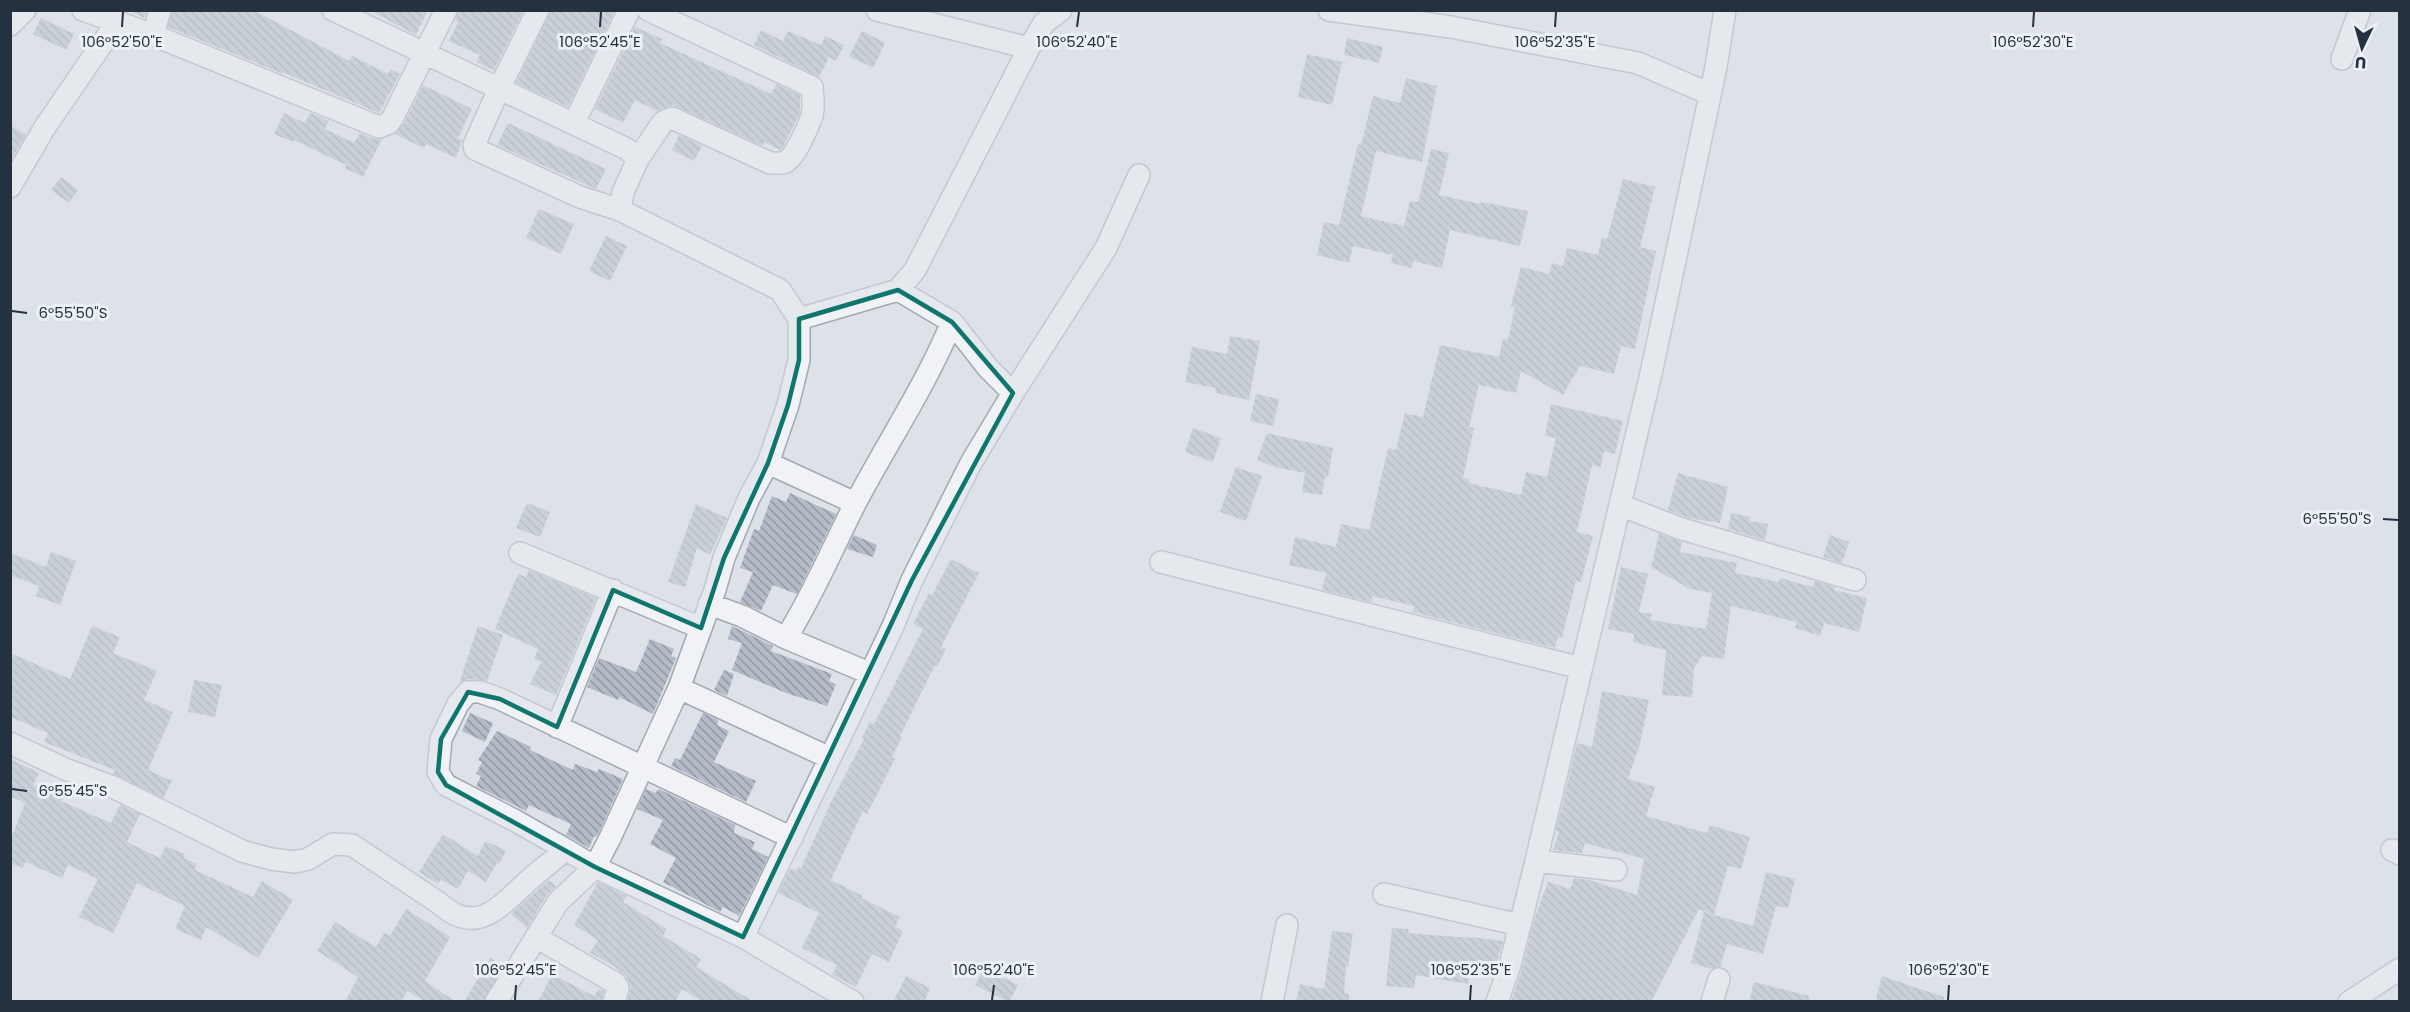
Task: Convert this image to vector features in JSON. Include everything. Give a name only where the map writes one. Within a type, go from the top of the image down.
[{"type":"street","points":[[10,26],[25,10]]},
{"type":"street","points":[[83,10],[153,35],[379,127],[388,123],[393,117],[446,10]]},
{"type":"street","points":[[153,35],[160,10]]},
{"type":"street","points":[[333,10],[355,15],[424,54],[627,148],[638,159]]},
{"type":"street","points":[[496,1002],[558,902],[595,867],[643,768],[679,688],[724,558],[749,498],[768,464],[788,405],[799,360],[799,319],[780,290],[620,210],[579,197],[475,149],[474,145],[498,89],[538,10]]},
{"type":"street","points":[[574,123],[629,10]]},
{"type":"street","points":[[620,210],[623,192],[638,159],[663,122],[672,118],[770,164],[784,163],[791,157],[812,115],[812,87],[648,10]]},
{"type":"street","points":[[877,10],[1029,48]]},
{"type":"street","points":[[799,319],[898,290],[915,270],[1029,48],[1044,23],[1061,10]]},
{"type":"street","points":[[1329,10],[1451,27],[1638,63],[1710,94]]},
{"type":"street","points":[[1497,1002],[1510,966],[1536,861],[1652,369],[1710,94],[1725,10]]},
{"type":"street","points":[[2342,59],[2360,10]]},
{"type":"street","points":[[10,187],[16,163],[45,127],[117,22]]},
{"type":"street","points":[[743,937],[893,626],[912,580],[961,484],[1013,393],[1106,248],[1139,175]]},
{"type":"street","points":[[898,290],[952,322],[988,368],[1013,393]]},
{"type":"street","points":[[786,638],[822,575],[855,503],[941,349],[952,322]]},
{"type":"street","points":[[768,464],[855,503]]},
{"type":"street","points":[[1620,505],[1679,528],[1855,580]]},
{"type":"street","points":[[520,553],[701,628]]},
{"type":"street","points":[[1161,562],[1581,668]]},
{"type":"street","points":[[556,726],[613,590]]},
{"type":"street","points":[[709,604],[742,616],[786,638],[869,673]]},
{"type":"street","points":[[679,688],[830,758]]},
{"type":"street","points":[[792,838],[501,699],[480,692],[468,692],[458,704],[441,739],[438,772],[446,785],[595,867],[743,937],[853,1002]]},
{"type":"street","points":[[10,743],[113,787],[242,851],[271,859],[295,862],[308,859],[333,844],[352,845],[439,903],[449,913],[464,918],[488,916],[565,849]]},
{"type":"street","points":[[1536,861],[1616,870]]},
{"type":"street","points":[[1384,894],[1520,925]]},
{"type":"street","points":[[1272,1002],[1287,925]]},
{"type":"street","points":[[536,937],[615,983],[618,993],[614,1002]]},
{"type":"street","points":[[2366,998],[2400,969]]},
{"type":"street","points":[[1712,1002],[1719,979]]},
{"type":"highlighted area","points":[[898,290],[952,322],[1013,393],[912,580],[743,937],[595,867],[446,785],[438,772],[441,739],[468,692],[500,699],[557,727],[613,590],[701,628],[724,558],[768,463],[788,405],[799,360],[799,319]]},
{"type":"building","points":[[129,10],[147,10],[144,18]]},
{"type":"building","points":[[172,10],[253,10],[349,61],[352,56],[388,74],[390,69],[400,74],[379,113],[168,27]]},
{"type":"building","points":[[369,10],[428,10],[416,35]]},
{"type":"building","points":[[459,10],[524,10],[494,70],[476,62],[480,55],[449,41],[458,22],[455,20]]},
{"type":"building","points":[[551,10],[615,10],[568,107],[516,83]]},
{"type":"building","points":[[41,18],[74,34],[66,50],[33,34]]},
{"type":"building","points":[[635,27],[662,39],[660,43],[771,94],[776,84],[800,95],[800,113],[783,147],[780,150],[764,142],[763,146],[673,105],[657,111],[635,100],[623,123],[595,109]]},
{"type":"building","points":[[761,30],[783,41],[788,31],[821,45],[825,36],[844,45],[836,61],[829,57],[819,77],[754,45]]},
{"type":"building","points":[[862,31],[885,43],[873,68],[849,56]]},
{"type":"building","points":[[1347,38],[1383,47],[1379,63],[1344,55]]},
{"type":"building","points":[[1307,54],[1342,62],[1332,105],[1298,97]]},
{"type":"building","points":[[1406,78],[1437,86],[1422,162],[1376,151],[1361,216],[1404,226],[1410,201],[1418,202],[1431,149],[1449,153],[1439,195],[1528,211],[1520,246],[1450,230],[1442,268],[1413,261],[1412,268],[1391,263],[1393,255],[1353,246],[1349,263],[1317,255],[1324,222],[1339,225],[1358,144],[1361,145],[1373,96],[1400,103]]},
{"type":"building","points":[[423,85],[472,109],[458,138],[462,140],[456,158],[426,144],[424,148],[395,134],[404,123]]},
{"type":"building","points":[[284,113],[305,123],[310,113],[329,121],[325,129],[354,143],[360,133],[374,139],[382,139],[363,177],[345,168],[346,165],[294,140],[293,142],[274,134]]},
{"type":"building","points":[[508,123],[606,169],[596,189],[497,145]]},
{"type":"building","points":[[10,125],[26,135],[10,161]]},
{"type":"building","points":[[679,135],[702,146],[694,161],[672,150]]},
{"type":"building","points":[[61,177],[78,190],[69,203],[51,190]]},
{"type":"building","points":[[1623,179],[1655,187],[1640,247],[1656,251],[1635,349],[1621,346],[1614,374],[1580,366],[1563,395],[1521,371],[1516,393],[1479,385],[1469,427],[1474,428],[1463,478],[1469,479],[1469,483],[1521,495],[1526,472],[1547,477],[1556,438],[1545,436],[1551,404],[1623,421],[1615,454],[1604,451],[1601,467],[1592,465],[1577,532],[1593,536],[1581,582],[1576,581],[1562,638],[1558,637],[1555,648],[1413,612],[1414,606],[1372,596],[1371,602],[1322,590],[1326,573],[1289,565],[1295,537],[1336,547],[1341,524],[1369,530],[1388,448],[1396,450],[1405,413],[1423,417],[1440,345],[1499,357],[1503,339],[1508,340],[1515,307],[1511,306],[1521,267],[1549,274],[1552,263],[1563,266],[1567,248],[1598,255],[1602,238],[1607,239]]},
{"type":"building","points":[[539,209],[574,224],[561,254],[526,238]]},
{"type":"building","points":[[606,236],[627,246],[610,281],[589,271]]},
{"type":"building","points":[[1230,336],[1260,341],[1249,400],[1215,393],[1216,388],[1185,382],[1192,347],[1227,354]]},
{"type":"building","points":[[1256,394],[1279,399],[1273,426],[1250,421]]},
{"type":"building","points":[[1193,428],[1221,438],[1213,462],[1185,452]]},
{"type":"building","points":[[1267,433],[1333,448],[1322,495],[1302,492],[1305,473],[1279,468],[1257,460]]},
{"type":"building","points":[[1236,467],[1262,476],[1246,521],[1220,512]]},
{"type":"building","points":[[1678,473],[1728,487],[1720,523],[1689,518],[1668,510]]},
{"type":"building","points":[[790,493],[836,514],[797,594],[773,585],[761,611],[740,602],[753,572],[740,568],[754,529],[759,531],[772,496],[786,502]]},
{"type":"building","points":[[527,503],[550,512],[540,537],[516,528]]},
{"type":"building","points":[[696,504],[727,518],[710,555],[697,548],[685,587],[668,582]]},
{"type":"building","points":[[1731,513],[1750,517],[1749,521],[1768,524],[1765,540],[1728,529]]},
{"type":"building","points":[[1659,534],[1682,542],[1680,552],[1737,563],[1735,573],[1779,582],[1780,578],[1813,587],[1815,581],[1835,587],[1834,590],[1867,598],[1859,632],[1824,623],[1820,636],[1795,628],[1797,622],[1731,606],[1724,659],[1702,656],[1694,668],[1692,697],[1662,695],[1666,650],[1633,642],[1634,634],[1608,629],[1621,567],[1648,574],[1639,612],[1652,614],[1650,620],[1706,629],[1712,593],[1690,589],[1651,567]]},
{"type":"building","points":[[854,535],[877,545],[873,557],[847,549]]},
{"type":"building","points":[[1830,535],[1849,542],[1842,563],[1823,557]]},
{"type":"building","points":[[51,552],[76,561],[60,605],[36,596],[39,586],[10,575],[10,553],[46,567]]},
{"type":"building","points":[[951,559],[979,573],[941,647],[946,649],[938,666],[935,665],[900,736],[902,737],[892,757],[895,759],[867,814],[863,811],[831,880],[900,917],[895,927],[903,931],[889,962],[872,954],[856,987],[832,975],[837,965],[802,948],[819,913],[778,893],[791,868],[797,871],[798,867],[801,868],[831,802],[864,739],[862,737],[870,722],[874,724],[923,629],[913,624],[929,593],[932,595]]},
{"type":"building","points":[[529,570],[596,598],[556,695],[530,684],[541,662],[534,659],[538,649],[495,629],[518,574],[526,577]]},
{"type":"building","points":[[92,626],[120,637],[113,653],[157,671],[144,700],[173,712],[148,770],[172,781],[163,798],[113,774],[115,770],[44,742],[48,733],[10,717],[10,653],[70,679]]},
{"type":"building","points":[[478,626],[503,635],[487,681],[468,679],[459,684]]},
{"type":"building","points":[[732,626],[773,646],[771,651],[832,674],[829,681],[836,684],[827,706],[786,693],[732,670],[742,643],[728,639]]},
{"type":"building","points":[[650,639],[674,649],[671,656],[676,658],[653,714],[619,697],[618,700],[587,687],[599,658],[636,672]]},
{"type":"building","points":[[724,670],[734,674],[727,696],[714,690]]},
{"type":"building","points":[[194,680],[222,685],[215,717],[188,712]]},
{"type":"building","points":[[1602,691],[1649,700],[1640,744],[1628,779],[1655,787],[1646,816],[1707,833],[1710,825],[1750,837],[1741,869],[1728,866],[1714,915],[1699,909],[1651,1002],[1511,1002],[1534,920],[1548,882],[1570,889],[1574,878],[1589,880],[1637,895],[1644,859],[1585,843],[1582,853],[1553,850],[1559,832],[1556,831],[1577,743],[1592,747]]},
{"type":"building","points":[[470,713],[493,723],[485,742],[462,731]]},
{"type":"building","points":[[703,713],[718,720],[717,725],[729,731],[714,762],[756,781],[746,802],[671,766],[675,758],[680,760]]},
{"type":"building","points":[[497,731],[531,747],[530,750],[573,770],[575,764],[597,772],[599,769],[623,779],[599,832],[596,837],[594,836],[589,848],[566,835],[571,824],[529,805],[526,811],[476,786],[481,776],[476,774],[482,762],[478,760]]},
{"type":"building","points":[[10,759],[39,773],[33,785],[63,797],[61,801],[111,823],[120,805],[140,814],[127,842],[160,858],[166,846],[185,854],[184,858],[197,864],[195,870],[253,897],[262,881],[293,900],[258,958],[206,927],[201,940],[175,929],[185,906],[137,883],[113,933],[79,917],[98,879],[68,865],[62,878],[25,862],[23,868],[10,863],[10,841],[25,803],[10,796]]},
{"type":"building","points":[[646,789],[655,793],[659,789],[735,825],[734,833],[755,842],[752,849],[768,857],[739,916],[723,907],[720,912],[663,882],[676,858],[650,844],[663,820],[637,809]]},
{"type":"building","points":[[443,834],[478,856],[485,841],[506,850],[486,882],[468,871],[458,889],[441,880],[438,884],[419,872]]},
{"type":"building","points":[[1766,872],[1795,879],[1788,908],[1776,906],[1763,954],[1727,944],[1720,967],[1712,969],[1691,963],[1704,912],[1753,926]]},
{"type":"building","points":[[549,880],[556,886],[547,895],[527,928],[511,914]]},
{"type":"building","points":[[598,882],[627,896],[623,902],[667,929],[663,936],[701,959],[696,967],[754,1002],[703,1002],[682,989],[675,1002],[627,1002],[631,987],[626,976],[614,966],[590,953],[598,940],[574,925]]},
{"type":"building","points":[[406,909],[450,937],[425,981],[456,1002],[426,1002],[407,991],[401,1002],[345,1002],[358,977],[317,951],[335,922],[376,947],[384,933],[390,936]]},
{"type":"building","points":[[1392,928],[1409,929],[1408,933],[1503,941],[1496,966],[1472,963],[1468,984],[1416,975],[1414,988],[1386,986]]},
{"type":"building","points":[[1332,931],[1353,933],[1348,967],[1346,966],[1344,993],[1349,994],[1349,1002],[1296,1002],[1300,984],[1324,989]]},
{"type":"building","points":[[490,958],[504,966],[483,1002],[464,1002]]},
{"type":"building","points":[[984,968],[1018,985],[1009,1002],[975,985]]},
{"type":"building","points":[[552,974],[594,996],[599,989],[604,991],[602,1002],[538,1002]]},
{"type":"building","points":[[906,976],[930,988],[924,1002],[893,1002]]},
{"type":"building","points":[[1882,976],[1944,997],[1944,1002],[1884,1002],[1876,999]]},
{"type":"building","points":[[1754,982],[1809,996],[1808,1002],[1749,1002]]}]
